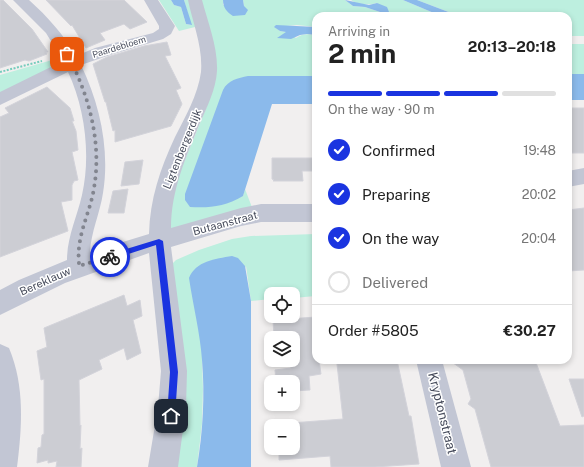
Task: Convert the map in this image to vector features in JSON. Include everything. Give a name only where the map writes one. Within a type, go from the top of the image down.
[{"type":"street","points":[[20,0],[49,27],[61,42],[70,59],[92,119],[96,141],[97,162],[94,188],[79,248],[79,266]]},
{"type":"street","name":"Paardebloem","points":[[0,99],[70,59],[158,36],[166,31],[167,26],[151,0]]},
{"type":"street","name":"Ligtenbergerdijk","points":[[163,467],[173,400],[174,372],[159,241],[160,215],[168,179],[205,92],[210,66],[207,43],[195,0]]},
{"type":"street","points":[[572,178],[584,176]]},
{"type":"street","name":"Butaanstraat","points":[[159,241],[261,212],[312,213]]},
{"type":"street","name":"Bereklauw","points":[[0,303],[46,279],[79,266],[159,241]]},
{"type":"street","points":[[0,356],[5,376],[8,411],[2,467]]},
{"type":"street","name":"Kryptonstraat","points":[[430,364],[456,467]]},
{"type":"path","points":[[0,72],[70,59]]},
{"type":"green space","points":[[159,0],[171,0],[174,5],[181,7],[186,24],[191,25],[184,0],[189,0],[199,26],[179,31]]},
{"type":"green space","points":[[200,0],[223,0],[223,5],[244,6],[243,0],[345,0],[353,6],[365,7],[380,12],[312,12],[312,27],[297,25],[275,27],[280,31],[287,32],[296,38],[303,35],[312,34],[312,76],[248,76],[243,196],[245,189],[253,210],[170,231],[169,215],[175,184],[207,106]]},
{"type":"green space","points":[[351,0],[403,0],[432,12],[384,12],[377,3],[364,4]]},
{"type":"green space","points":[[417,0],[584,0],[584,36],[572,36],[572,12],[448,12]]},
{"type":"green space","points":[[572,44],[584,44],[584,74],[572,74]]},
{"type":"green space","points":[[66,56],[69,62],[0,95],[0,75]]},
{"type":"green space","points":[[312,234],[312,296],[300,297],[300,287],[264,287],[264,300],[251,301],[246,266],[202,359],[202,424],[197,467],[175,467],[172,264],[176,260],[199,250],[232,239],[251,236]]},
{"type":"water","points":[[171,0],[184,0],[192,25],[186,24],[181,7],[174,5]]},
{"type":"water","points":[[223,0],[243,0],[244,6],[248,10],[245,15],[233,16],[226,10]]},
{"type":"water","points":[[345,0],[369,5],[377,3],[387,7],[389,12],[380,12],[365,7],[353,6]]},
{"type":"water","points":[[403,0],[417,0],[448,12],[432,12]]},
{"type":"water","points":[[276,25],[312,27],[312,35],[300,35],[291,39],[277,38],[286,32],[280,31],[274,27]]},
{"type":"water","points":[[572,74],[584,74],[584,100],[572,100]]},
{"type":"water","points":[[248,76],[312,76],[312,104],[272,104],[243,196],[223,205],[190,207],[185,200],[185,194],[223,90],[230,82]]},
{"type":"water","points":[[232,256],[238,258],[245,266],[251,301],[251,467],[197,467],[203,414],[203,373],[200,340],[189,278],[192,272],[201,264]]},
{"type":"building","points":[[0,0],[3,0],[32,29],[48,52],[46,52],[47,54],[29,61],[25,60],[0,68]]},
{"type":"building","points":[[46,0],[124,0],[147,22],[130,29],[124,24],[100,33],[105,40],[86,48],[72,25],[71,26]]},
{"type":"building","points":[[167,42],[171,55],[165,56],[181,88],[176,90],[182,104],[171,126],[115,142],[115,130],[113,131],[106,102],[93,64],[107,57],[144,46]]},
{"type":"building","points":[[47,87],[70,108],[74,121],[72,121],[76,131],[78,150],[72,152],[78,180],[74,181],[72,185],[72,200],[61,202],[68,231],[0,257],[0,117],[9,113],[5,108]]},
{"type":"building","points":[[572,108],[584,108],[584,153],[572,153]]},
{"type":"building","points":[[272,158],[312,158],[312,171],[302,171],[303,181],[273,181],[274,180],[272,179]]},
{"type":"building","points":[[143,160],[139,184],[121,186],[125,162]]},
{"type":"building","points":[[128,189],[124,213],[108,213],[113,191]]},
{"type":"building","points":[[584,208],[584,270],[572,271],[572,210]]},
{"type":"building","points":[[124,295],[127,306],[140,300],[142,316],[133,320],[141,353],[127,360],[124,348],[99,360],[102,369],[79,380],[80,426],[81,425],[80,449],[82,448],[81,467],[56,467],[57,461],[48,463],[48,460],[37,463],[38,448],[41,447],[42,435],[44,434],[44,379],[41,380],[37,351],[47,347],[44,328]]},
{"type":"building","points":[[312,317],[312,364],[320,364],[321,374],[309,376],[310,390],[300,391],[300,375],[275,375],[275,370],[300,367],[300,331],[274,331],[273,323],[300,323],[300,318]]},
{"type":"building","points":[[337,364],[398,364],[409,416],[411,416],[419,464],[375,467],[331,467],[330,456],[279,460],[279,455],[300,455],[300,422],[343,419]]},
{"type":"building","points":[[455,364],[537,364],[560,426],[584,425],[584,467],[491,467],[475,409],[468,404],[471,399],[463,370]]},
{"type":"building","points":[[569,379],[584,379],[584,416],[582,417]]},
{"type":"way so far","points":[[67,54],[72,63],[85,98],[92,119],[96,141],[97,162],[94,188],[79,248],[79,266],[110,257]]},
{"type":"route","points":[[110,257],[159,241],[163,283],[171,334],[174,372],[171,416]]}]
